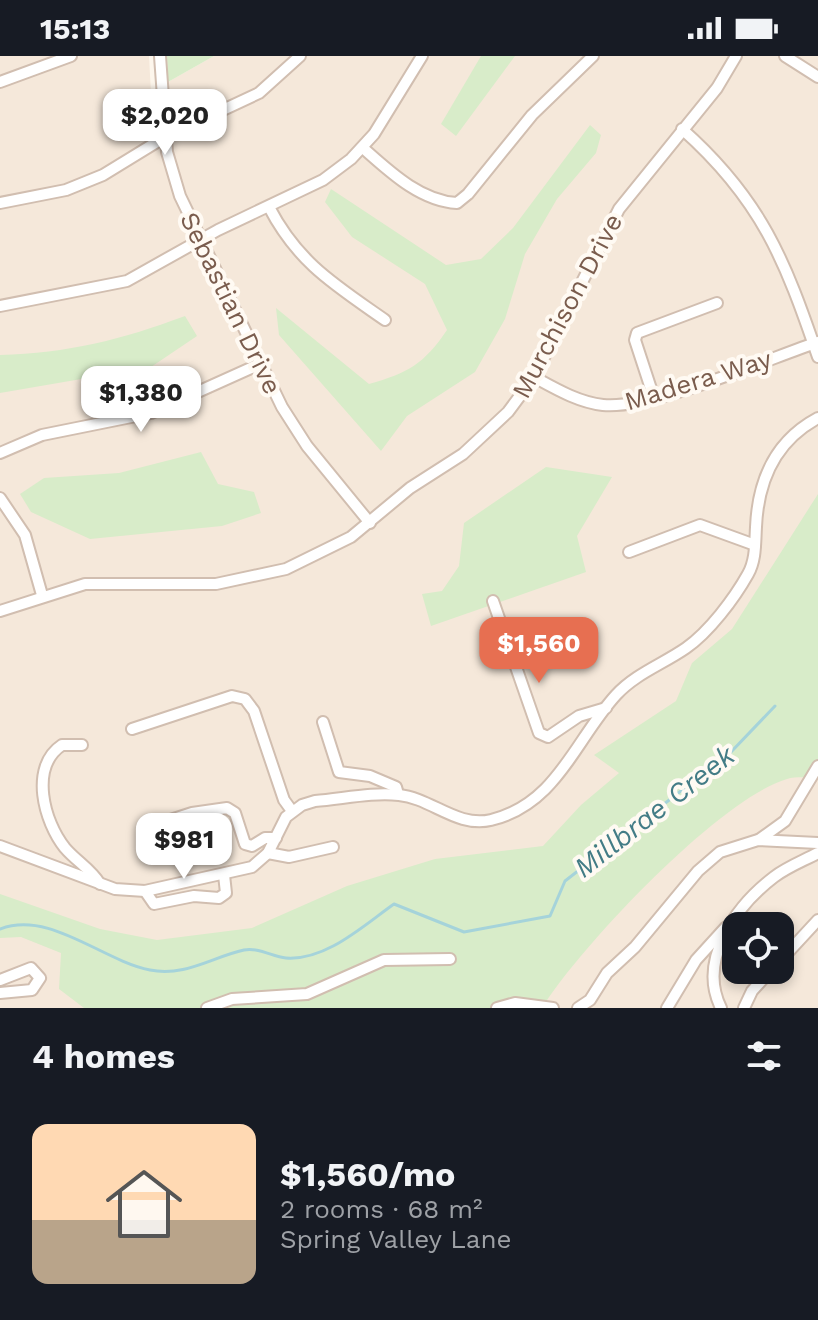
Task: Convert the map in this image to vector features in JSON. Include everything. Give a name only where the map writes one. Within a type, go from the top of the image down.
[{"type":"street","points":[[0,82],[71,56]]},
{"type":"street","name":"Sebastian Drive","points":[[160,56],[165,137],[175,183],[260,364],[295,428],[370,523]]},
{"type":"street","points":[[0,203],[85,184],[165,137],[259,93],[300,56]]},
{"type":"street","points":[[0,306],[127,281],[201,240],[323,180],[363,148],[422,56]]},
{"type":"street","points":[[363,148],[407,183],[442,200],[457,203],[468,194],[532,115],[593,56]]},
{"type":"street","name":"Murchison Drive","points":[[0,611],[42,595],[107,582],[216,584],[264,576],[331,549],[370,523],[410,488],[479,442],[508,412],[534,377],[619,209],[717,88],[736,56]]},
{"type":"street","points":[[785,56],[818,77]]},
{"type":"street","points":[[682,129],[726,171],[759,215],[782,255],[816,343],[818,357]]},
{"type":"street","points":[[269,207],[287,240],[314,270],[385,320]]},
{"type":"street","points":[[654,398],[635,336],[717,303]]},
{"type":"street","name":"Madera Way","points":[[534,377],[573,397],[596,404],[622,405],[654,398],[816,343]]},
{"type":"street","points":[[0,453],[42,435],[151,413],[260,364]]},
{"type":"street","points":[[0,846],[100,884],[131,892],[252,867],[268,853],[292,811],[315,801],[398,794],[472,821],[487,821],[516,811],[558,777],[606,708],[627,685],[690,646],[750,571],[759,496],[772,459],[793,434],[818,418]]},
{"type":"street","points":[[0,498],[25,535],[42,595]]},
{"type":"street","points":[[629,552],[700,525],[755,545]]},
{"type":"street","points":[[493,601],[539,733],[548,737],[579,716],[606,708]]},
{"type":"street","points":[[132,729],[232,696],[245,699],[254,711],[284,800],[292,811]]},
{"type":"street","points":[[323,722],[339,772],[378,779],[396,787],[398,794]]},
{"type":"street","points":[[82,745],[62,745],[49,757],[44,777],[46,809],[55,834],[100,884]]},
{"type":"street","points":[[758,840],[785,821],[818,766]]},
{"type":"street","points":[[152,826],[192,813],[227,808],[235,813],[245,844],[252,846],[265,838],[276,838]]},
{"type":"street","points":[[578,1008],[590,1000],[607,973],[635,947],[708,861],[733,846],[758,840],[818,843]]},
{"type":"street","points":[[268,853],[289,857],[333,847]]},
{"type":"street","points":[[740,912],[775,876],[818,853]]},
{"type":"street","points":[[145,891],[154,904],[194,896],[223,897],[227,888],[224,875]]},
{"type":"street","points":[[794,946],[818,920]]},
{"type":"street","points":[[667,1008],[704,950],[722,931]]},
{"type":"street","points":[[721,1008],[713,970],[722,947]]},
{"type":"street","points":[[207,1008],[232,999],[307,994],[384,960],[450,959]]},
{"type":"street","points":[[0,980],[31,968],[40,978],[32,990],[0,993]]},
{"type":"street","points":[[744,1008],[758,984]]},
{"type":"street","points":[[497,1008],[515,1003],[553,1008]]},
{"type":"shaded area","points":[[0,56],[149,56],[151,94],[173,163],[168,82],[214,56],[818,56],[818,1008],[0,1008]]},
{"type":"green space","points":[[167,56],[214,56],[168,82]]},
{"type":"green space","points":[[481,56],[515,56],[456,136],[441,124]]},
{"type":"green space","points":[[590,125],[601,135],[596,153],[557,199],[525,254],[505,319],[475,372],[407,416],[381,451],[279,335],[276,308],[369,384],[414,366],[447,330],[425,284],[352,237],[325,202],[331,189],[446,265],[481,259],[513,228]]},
{"type":"green space","points":[[185,316],[197,336],[151,367],[0,393],[0,355],[94,344]]},
{"type":"green space","points":[[201,452],[218,484],[254,492],[261,513],[222,526],[90,539],[31,512],[20,494],[44,478],[119,473]]},
{"type":"green space","points":[[546,467],[612,477],[577,536],[586,572],[431,626],[422,594],[442,591],[459,566],[464,523]]},
{"type":"green space","points":[[818,494],[818,777],[791,778],[759,792],[690,844],[618,914],[542,1008],[84,1008],[59,989],[61,953],[21,937],[0,938],[0,894],[100,929],[157,940],[252,928],[347,886],[435,859],[543,846],[581,805],[619,773],[594,755],[676,701],[692,663],[732,629]]},
{"type":"waterway","name":"Millbrae Creek","points":[[0,929],[19,925],[38,926],[57,931],[132,965],[150,970],[175,971],[244,950],[286,958],[316,954],[344,940],[394,904],[464,932],[550,916],[565,881],[731,752],[775,706]]}]
